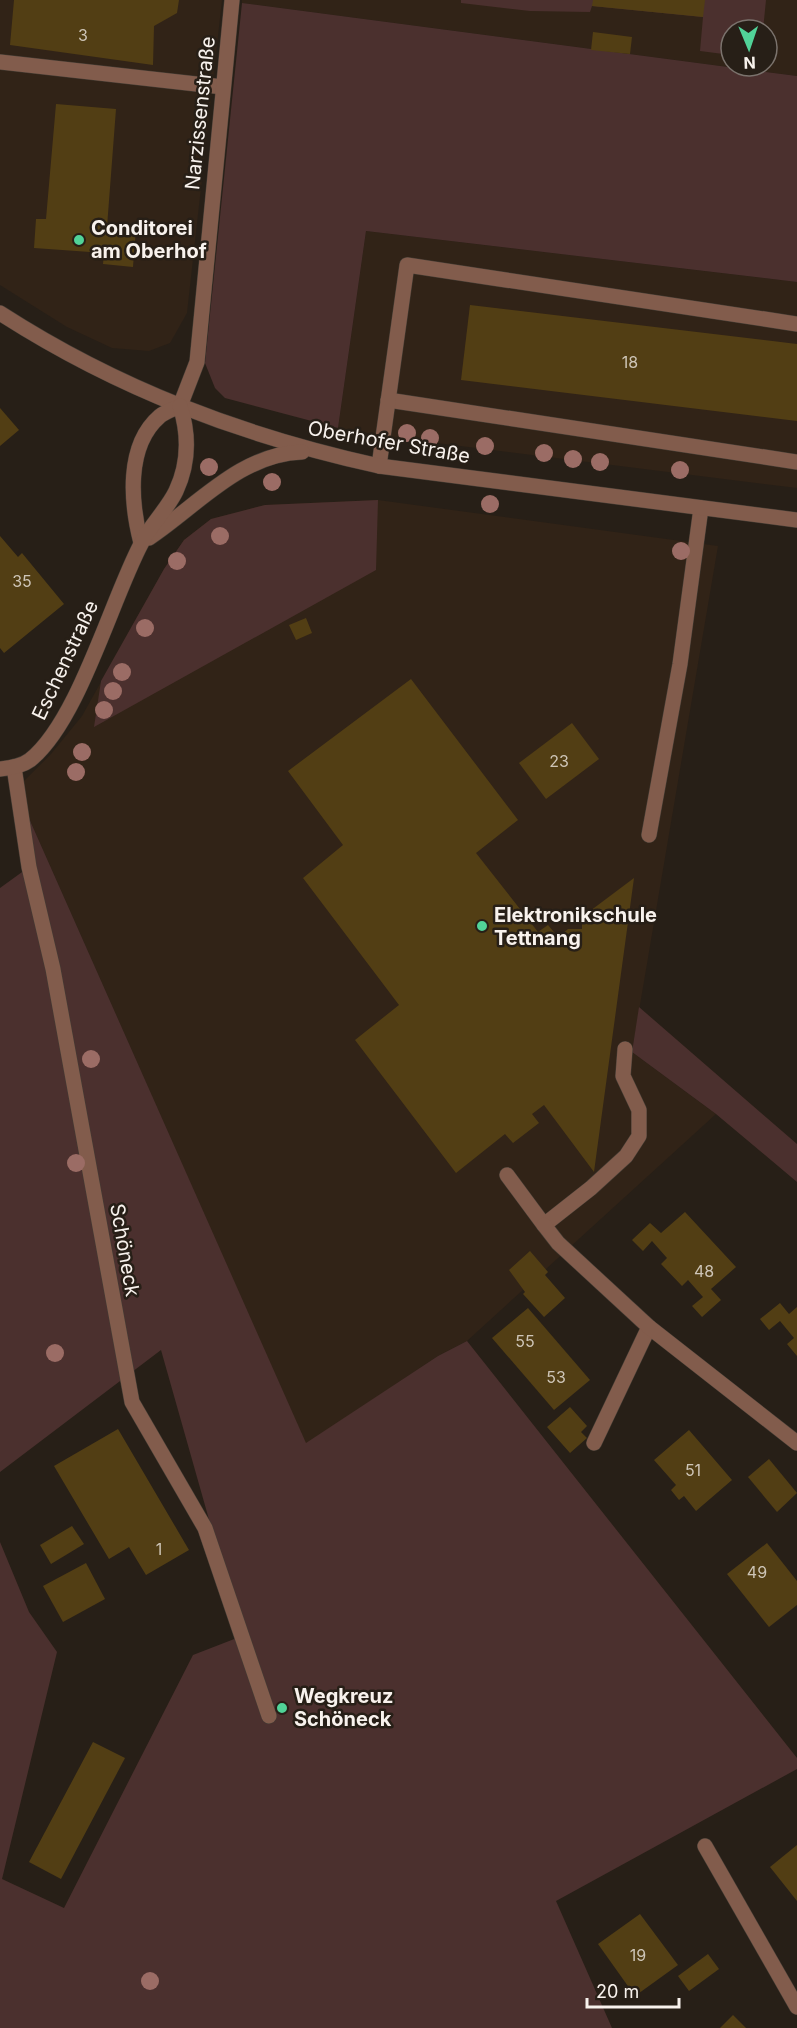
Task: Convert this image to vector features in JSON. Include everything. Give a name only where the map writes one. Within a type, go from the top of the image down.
[{"type":"street","name":"Narzissenstraße","points":[[180,406],[197,362],[232,0]]},
{"type":"street","points":[[0,62],[223,87]]},
{"type":"street","points":[[379,466],[407,265],[797,324]]},
{"type":"street","name":"Oberhofer Straße","points":[[0,313],[54,348],[117,381],[245,431],[312,451],[379,466],[797,520]]},
{"type":"street","points":[[388,400],[797,462]]},
{"type":"street","points":[[180,406],[160,416],[143,437],[134,470],[134,516],[141,543],[176,520],[208,491],[249,466],[283,452],[312,451]]},
{"type":"street","name":"Eschenstraße","points":[[7,768],[29,761],[50,738],[71,703],[141,543],[176,490],[188,446],[187,427],[180,406]]},
{"type":"street","points":[[649,835],[680,664],[701,508]]},
{"type":"street","name":"Schöneck","points":[[7,768],[53,969],[132,1402],[205,1528],[269,1716]]},
{"type":"street","points":[[544,1225],[591,1188],[626,1156],[639,1136],[639,1110],[623,1076],[625,1049]]},
{"type":"street","points":[[507,1174],[558,1243],[649,1327],[797,1443]]},
{"type":"street","points":[[594,1443],[649,1327]]},
{"type":"street","points":[[705,1846],[797,2007]]},
{"type":"shaded area","points":[[0,0],[222,0],[187,313],[170,343],[149,351],[112,348],[67,327],[0,285]]},
{"type":"shaded area","points":[[242,0],[797,0],[797,76],[779,74],[779,18],[719,18],[719,66],[242,3]]},
{"type":"shaded area","points":[[461,0],[766,0],[764,18],[719,18],[719,53],[700,51],[703,17],[592,6],[590,12],[530,11],[461,3]]},
{"type":"shaded area","points":[[242,3],[719,66],[719,78],[779,78],[779,74],[797,76],[797,282],[366,231],[338,428],[225,398],[215,388],[205,363]]},
{"type":"shaded area","points":[[366,231],[797,282],[797,488],[397,438],[338,428]]},
{"type":"shaded area","points":[[378,500],[718,546],[632,1052],[716,1114],[467,1341],[438,1356],[306,1444],[16,789],[51,754],[82,716],[164,569],[184,540],[211,519],[265,505]]},
{"type":"shaded area","points":[[378,500],[376,570],[94,727],[101,681],[164,569],[184,540],[211,519],[265,505]]},
{"type":"shaded area","points":[[16,789],[306,1443],[438,1356],[467,1341],[797,1758],[797,1769],[556,1901],[612,2028],[0,2028],[0,1542],[29,1612],[57,1652],[2,1879],[64,1908],[193,1655],[242,1636],[161,1350],[0,1472],[0,888],[29,867]]},
{"type":"shaded area","points":[[639,1007],[797,1144],[797,1182],[716,1114],[632,1052]]},
{"type":"building","points":[[14,0],[179,0],[177,13],[154,26],[153,65],[10,45]]},
{"type":"building","points":[[593,0],[705,0],[703,17],[592,6]]},
{"type":"building","points":[[593,32],[632,37],[630,54],[591,50]]},
{"type":"building","points":[[56,104],[116,109],[107,227],[136,229],[133,267],[103,264],[104,253],[34,248],[36,219],[46,219]]},
{"type":"building","points":[[470,305],[797,344],[797,421],[461,380]]},
{"type":"building","points":[[0,408],[19,430],[0,446]]},
{"type":"building","points":[[0,536],[18,557],[22,553],[64,604],[4,653],[0,648]]},
{"type":"building","points":[[306,618],[312,633],[296,640],[289,625]]},
{"type":"building","points":[[411,679],[518,820],[476,853],[538,932],[548,925],[558,937],[568,929],[582,929],[582,917],[634,878],[594,1172],[544,1105],[532,1114],[539,1123],[513,1143],[505,1134],[456,1173],[355,1040],[399,1005],[303,878],[343,845],[288,771]]},
{"type":"building","points":[[572,723],[599,759],[546,799],[519,763]]},
{"type":"building","points":[[685,1212],[736,1267],[711,1289],[721,1300],[702,1317],[692,1306],[703,1297],[688,1280],[682,1286],[661,1264],[667,1258],[652,1241],[643,1251],[632,1240],[650,1223],[661,1233]]},
{"type":"building","points":[[530,1251],[548,1272],[545,1275],[565,1298],[544,1317],[523,1294],[525,1292],[509,1270]]},
{"type":"building","points":[[780,1303],[789,1314],[797,1307],[797,1356],[787,1344],[794,1338],[780,1321],[769,1330],[760,1319]]},
{"type":"building","points":[[528,1308],[590,1380],[554,1410],[492,1338]]},
{"type":"building","points":[[570,1407],[587,1426],[581,1432],[587,1438],[570,1453],[547,1427]]},
{"type":"building","points":[[118,1429],[189,1550],[146,1575],[129,1547],[109,1559],[54,1466]]},
{"type":"building","points":[[689,1430],[732,1480],[696,1511],[684,1496],[679,1500],[671,1490],[676,1485],[654,1460]]},
{"type":"building","points":[[769,1459],[797,1493],[777,1512],[748,1477]]},
{"type":"building","points":[[72,1526],[84,1544],[51,1564],[40,1545]]},
{"type":"building","points":[[767,1543],[797,1581],[797,1605],[769,1627],[727,1574]]},
{"type":"building","points":[[86,1563],[105,1599],[63,1622],[43,1586]]},
{"type":"building","points":[[93,1742],[125,1758],[61,1879],[29,1862]]},
{"type":"building","points":[[797,1845],[797,1901],[770,1867]]},
{"type":"building","points":[[640,1914],[678,1965],[635,1996],[598,1944]]},
{"type":"building","points":[[708,1954],[719,1969],[689,1991],[678,1976]]},
{"type":"building","points":[[733,2015],[746,2028],[720,2028]]},
{"type":"place","name":"Conditorei am Oberhof","points":[[79,240]]},
{"type":"place","name":"Elektronikschule Tettnang","points":[[482,926]]},
{"type":"place","name":"Wegkreuz Schöneck","points":[[282,1708]]}]
